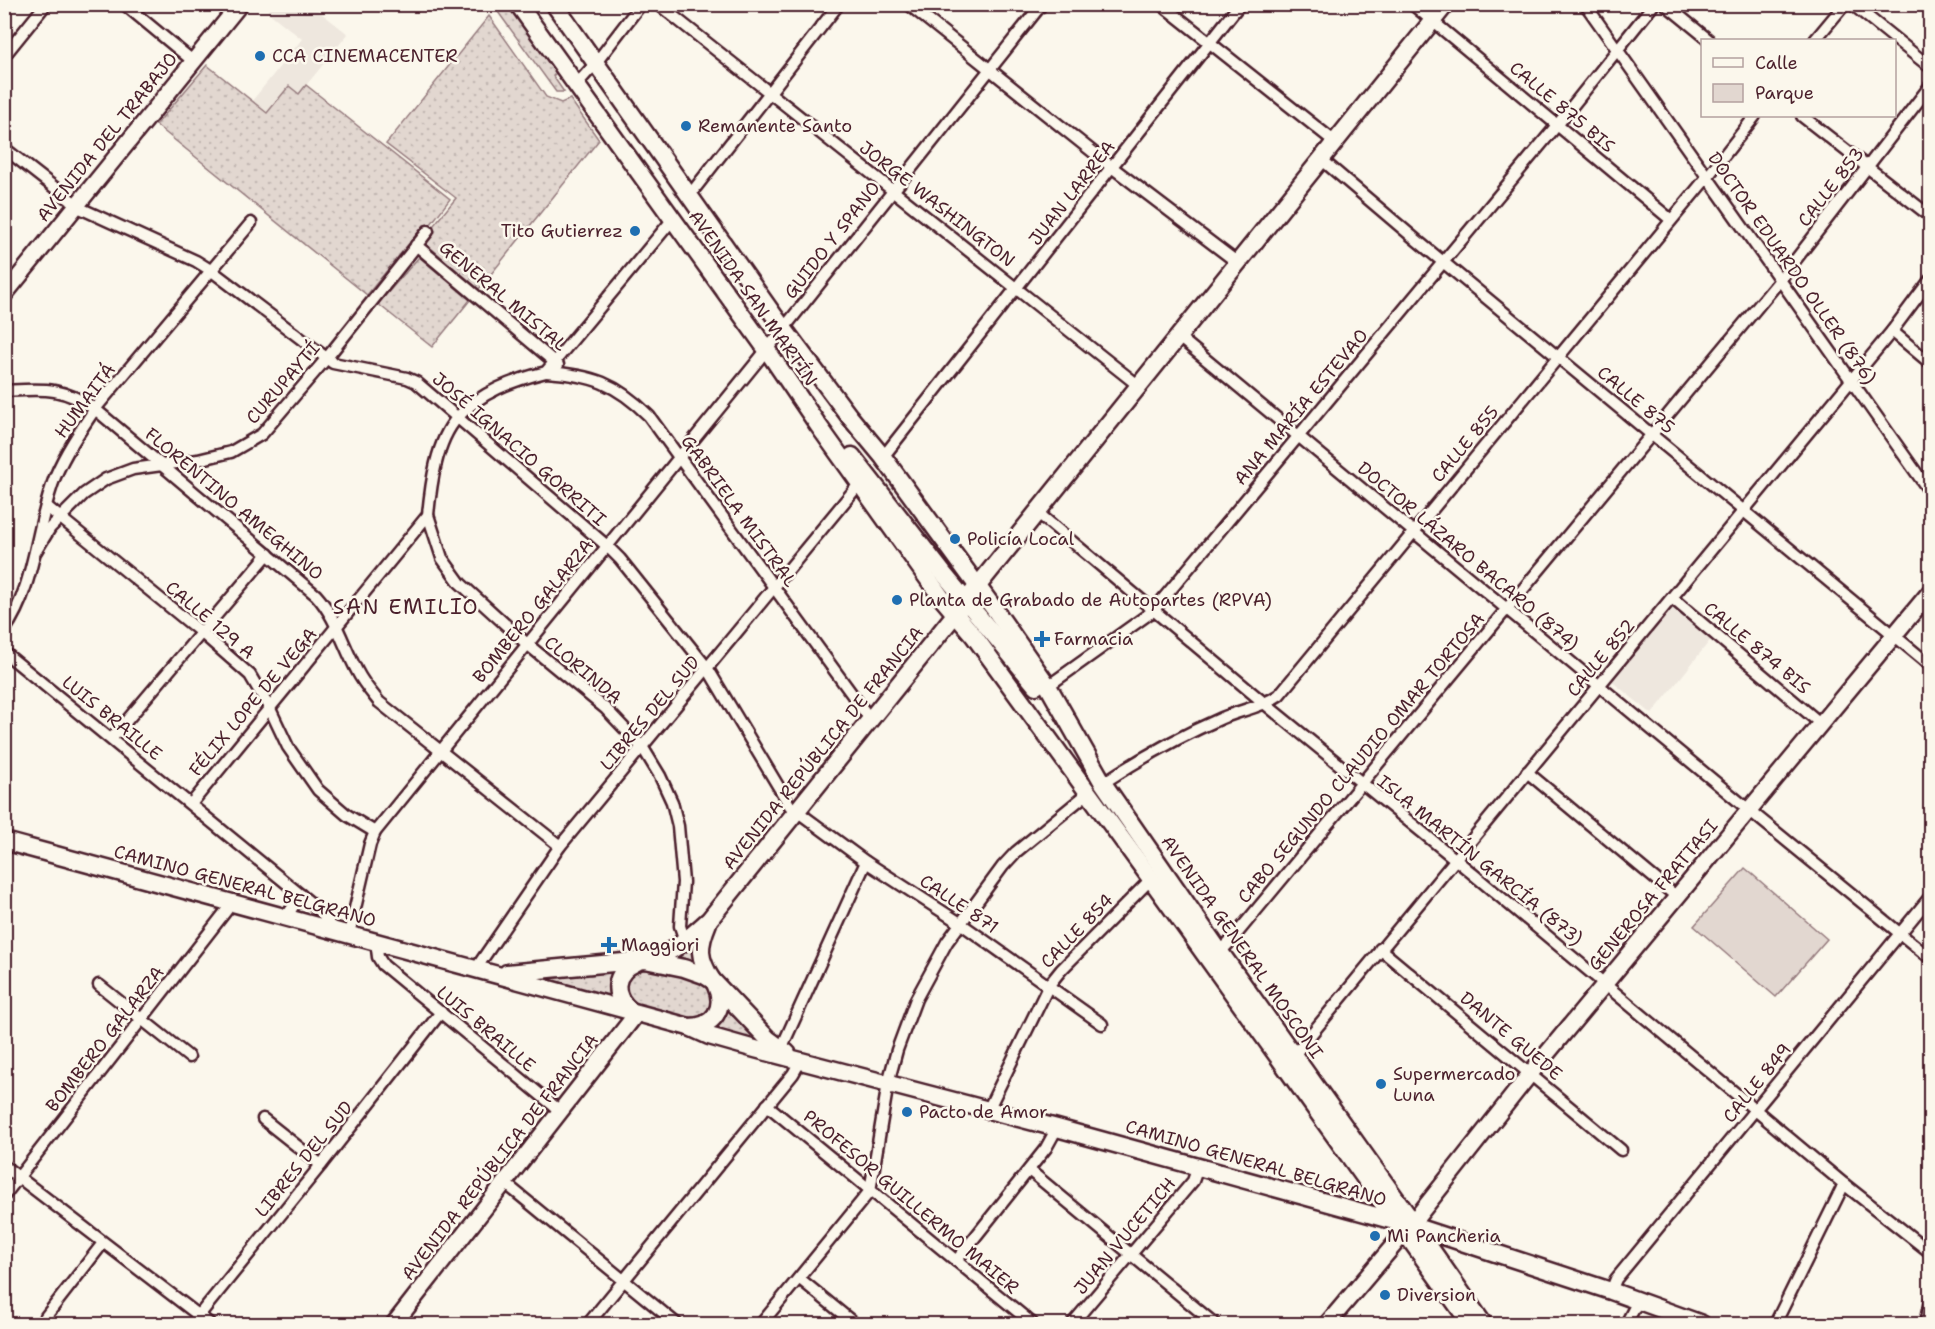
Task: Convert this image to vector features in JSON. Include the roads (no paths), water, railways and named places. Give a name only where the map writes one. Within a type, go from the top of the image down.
[{"type":"main road","name":"AVENIDA DEL TRABAJO","points":[[4,295],[240,4]]},
{"type":"main road","name":"AVENIDA SAN MARTÍN","points":[[518,4],[955,614]]},
{"type":"main road","name":"AVENIDA SAN MARTÍN","points":[[554,4],[784,328],[978,586]]},
{"type":"main road","name":"AVENIDA REPÚBLICA DE FRANCIA","points":[[642,961],[672,952],[709,920],[1446,4]]},
{"type":"main road","points":[[778,367],[818,411],[943,573],[1047,700],[1103,783]]},
{"type":"main road","name":"AVENIDA GENERAL MOSCONI","points":[[978,586],[1048,686],[1103,783],[1293,1055],[1408,1226],[1470,1324]]},
{"type":"main road","name":"GENEROSA FRATTASI","points":[[1327,1324],[1530,1074],[1930,591]]},
{"type":"main road","name":"AVENIDA GENERAL MOSCONI","points":[[955,614],[974,636],[1408,1226],[1484,1324]]},
{"type":"main road","name":"CAMINO GENERAL BELGRANO","points":[[4,841],[689,1027],[709,1036],[792,1055],[1408,1226],[1611,1291],[1702,1324]]},
{"type":"main road","name":"AVENIDA REPÚBLICA DE FRANCIA","points":[[709,920],[700,941],[700,947],[703,964],[714,983]]},
{"type":"main road","points":[[634,1012],[625,1005],[619,995],[618,983],[623,970],[642,961]]},
{"type":"main road","name":"CAMINO GENERAL BELGRANO","points":[[476,970],[519,973],[642,961],[694,971],[714,983],[761,1032],[792,1055]]},
{"type":"main road","points":[[689,1027],[706,1023],[717,1014],[721,1003],[714,983]]},
{"type":"main road","name":"AVENIDA REPÚBLICA DE FRANCIA","points":[[394,1324],[505,1183],[634,1012]]},
{"type":"street","points":[[4,56],[46,4]]},
{"type":"street","points":[[124,4],[194,62]]},
{"type":"street","points":[[576,85],[641,4]]},
{"type":"street","name":"JORGE WASHINGTON","points":[[658,4],[1139,386]]},
{"type":"street","points":[[689,196],[838,4]]},
{"type":"street","points":[[908,4],[1113,168],[1238,263]]},
{"type":"street","name":"GUIDO Y SPANO","points":[[784,328],[1042,4]]},
{"type":"street","points":[[1161,4],[1335,142]]},
{"type":"street","name":"JUAN LARREA","points":[[883,457],[1240,4]]},
{"type":"street","name":"CALLE 875 BIS","points":[[1412,4],[1670,219]]},
{"type":"street","name":"DOCTOR EDUARDO OLLER (876)","points":[[1585,4],[1930,492]]},
{"type":"street","name":"ANA MARÍA ESTEVAO","points":[[1048,686],[1153,611],[1558,124],[1654,4]]},
{"type":"street","points":[[1665,4],[1708,39]]},
{"type":"street","points":[[1816,39],[1845,4]]},
{"type":"street","points":[[1852,4],[1895,39]]},
{"type":"street","points":[[1896,40],[1930,67]]},
{"type":"street","name":"CALLE 853","points":[[1780,280],[1930,86]]},
{"type":"street","name":"CALLE 855","points":[[1103,783],[1173,742],[1223,718],[1264,704],[1279,695],[1754,117]]},
{"type":"street","points":[[1803,117],[1930,216]]},
{"type":"street","name":"JOSÉ IGNACIO GORRITI","points":[[4,148],[76,206],[196,261],[212,271],[326,359],[341,365],[407,378],[416,382],[607,546],[708,669],[785,801],[796,812]]},
{"type":"street","name":"CALLE 875","points":[[1322,159],[1930,665]]},
{"type":"street","points":[[428,515],[430,489],[436,463],[457,418],[497,388],[518,379],[546,372],[673,219]]},
{"type":"street","name":"HUMAITÁ","points":[[4,631],[20,605],[46,506],[62,460],[95,410],[251,223]]},
{"type":"street","name":"CURUPAYTÍ","points":[[36,551],[50,528],[84,494],[106,479],[133,469],[215,457],[253,441],[269,426],[326,359],[428,231]]},
{"type":"street","name":"GENERAL MISTAL","points":[[416,245],[568,373]]},
{"type":"street","name":"CABO SEGUNDO CLAUDIO OMAR TORTOSA","points":[[1220,952],[1780,280]]},
{"type":"street","name":"CALLE 852","points":[[1293,1055],[1892,331],[1930,280]]},
{"type":"street","name":"BOMBERO GALARZA","points":[[349,934],[370,844],[375,832],[784,328]]},
{"type":"street","points":[[1892,331],[1930,363]]},
{"type":"street","name":"DOCTOR LÁZARO BACARO (874)","points":[[1179,338],[1930,958]]},
{"type":"street","name":"GABRIELA MISTRAL","points":[[546,372],[594,378],[633,400],[649,416],[870,719]]},
{"type":"street","name":"FLORENTINO AMEGHINO","points":[[4,391],[51,389],[79,399],[162,464],[324,603],[365,685],[379,702],[560,846]]},
{"type":"street","name":"LIBRES DEL SUD","points":[[476,970],[560,846],[860,483]]},
{"type":"street","name":"CALLE 129 A","points":[[46,506],[202,633],[249,675],[270,708],[288,747],[318,790],[347,815],[375,832]]},
{"type":"street","name":"ISLA MARTÍN GARCÍA (873)","points":[[1038,513],[1264,704],[1455,859],[1844,1184],[1930,1252]]},
{"type":"street","name":"FÉLIX LOPE DE VEGA","points":[[191,804],[428,515]]},
{"type":"street","name":"CLORINDA","points":[[428,515],[436,544],[450,572],[527,644],[606,709],[643,748],[660,776],[672,802],[678,826],[683,882],[680,926],[685,941]]},
{"type":"street","points":[[112,738],[268,554]]},
{"type":"street","name":"CALLE 874 BIS","points":[[1672,598],[1821,724]]},
{"type":"street","name":"LUIS BRAILLE","points":[[4,652],[112,738],[301,895],[327,919],[331,930]]},
{"type":"street","points":[[1527,772],[1677,897]]},
{"type":"street","points":[[761,1324],[870,1191],[888,1083],[903,1031],[916,999],[960,923],[1016,852],[1088,793]]},
{"type":"street","name":"CALLE 871","points":[[796,812],[866,862],[960,923],[1102,1024]]},
{"type":"street","points":[[588,1324],[794,1074],[792,1055],[866,862]]},
{"type":"street","name":"CALLE 854","points":[[988,1110],[1049,985],[1151,879]]},
{"type":"street","points":[[286,917],[301,895]]},
{"type":"street","name":"CALLE 849","points":[[1611,1291],[1616,1279],[1930,897]]},
{"type":"street","name":"BOMBERO GALARZA","points":[[4,1196],[233,902]]},
{"type":"street","name":"LUIS BRAILLE","points":[[376,941],[378,957],[383,965],[560,1111]]},
{"type":"street","name":"DANTE GUEDE","points":[[1380,949],[1621,1150]]},
{"type":"street","points":[[99,985],[189,1057]]},
{"type":"street","name":"LIBRES DEL SUD","points":[[196,1320],[441,1012]]},
{"type":"street","name":"PROFESOR GUILLERMO MAIER","points":[[767,1105],[1033,1324]]},
{"type":"street","points":[[263,1119],[321,1165]]},
{"type":"street","points":[[956,1261],[1046,1148],[1057,1128]]},
{"type":"street","points":[[4,1166],[103,1243],[196,1320],[210,1324]]},
{"type":"street","name":"JUAN VUCETICH","points":[[1072,1324],[1193,1180],[1198,1167]]},
{"type":"street","points":[[1029,1170],[1215,1324]]},
{"type":"street","points":[[505,1183],[677,1324]]},
{"type":"street","points":[[1775,1324],[1844,1184]]},
{"type":"street","points":[[39,1324],[103,1243]]},
{"type":"street","points":[[800,1279],[855,1324]]},
{"type":"street","points":[[1626,1324],[1638,1301]]},
{"type":"street","points":[[1925,1324],[1930,1301]]},
{"type":"place","name":"CCA CINEMACENTER","points":[[260,56]]},
{"type":"place","name":"Remanente Santo","points":[[686,126]]},
{"type":"place","name":"Tito Gutierrez","points":[[635,231]]},
{"type":"place","name":"Policía Local","points":[[955,539]]},
{"type":"place","name":"Planta de Grabado de Autopartes (RPVA)","points":[[897,600]]},
{"type":"place","name":"Farmacia","points":[[1042,639]]},
{"type":"place","name":"Maggiori","points":[[609,945]]},
{"type":"place","name":"Supermercado Luna","points":[[1381,1084]]},
{"type":"place","name":"Pacto de Amor","points":[[907,1112]]},
{"type":"place","name":"Mi Pancheria","points":[[1375,1236]]},
{"type":"place","name":"Diversion","points":[[1385,1295]]},
{"type":"district","name":"SAN EMILIO","points":[[406,607]]}]
